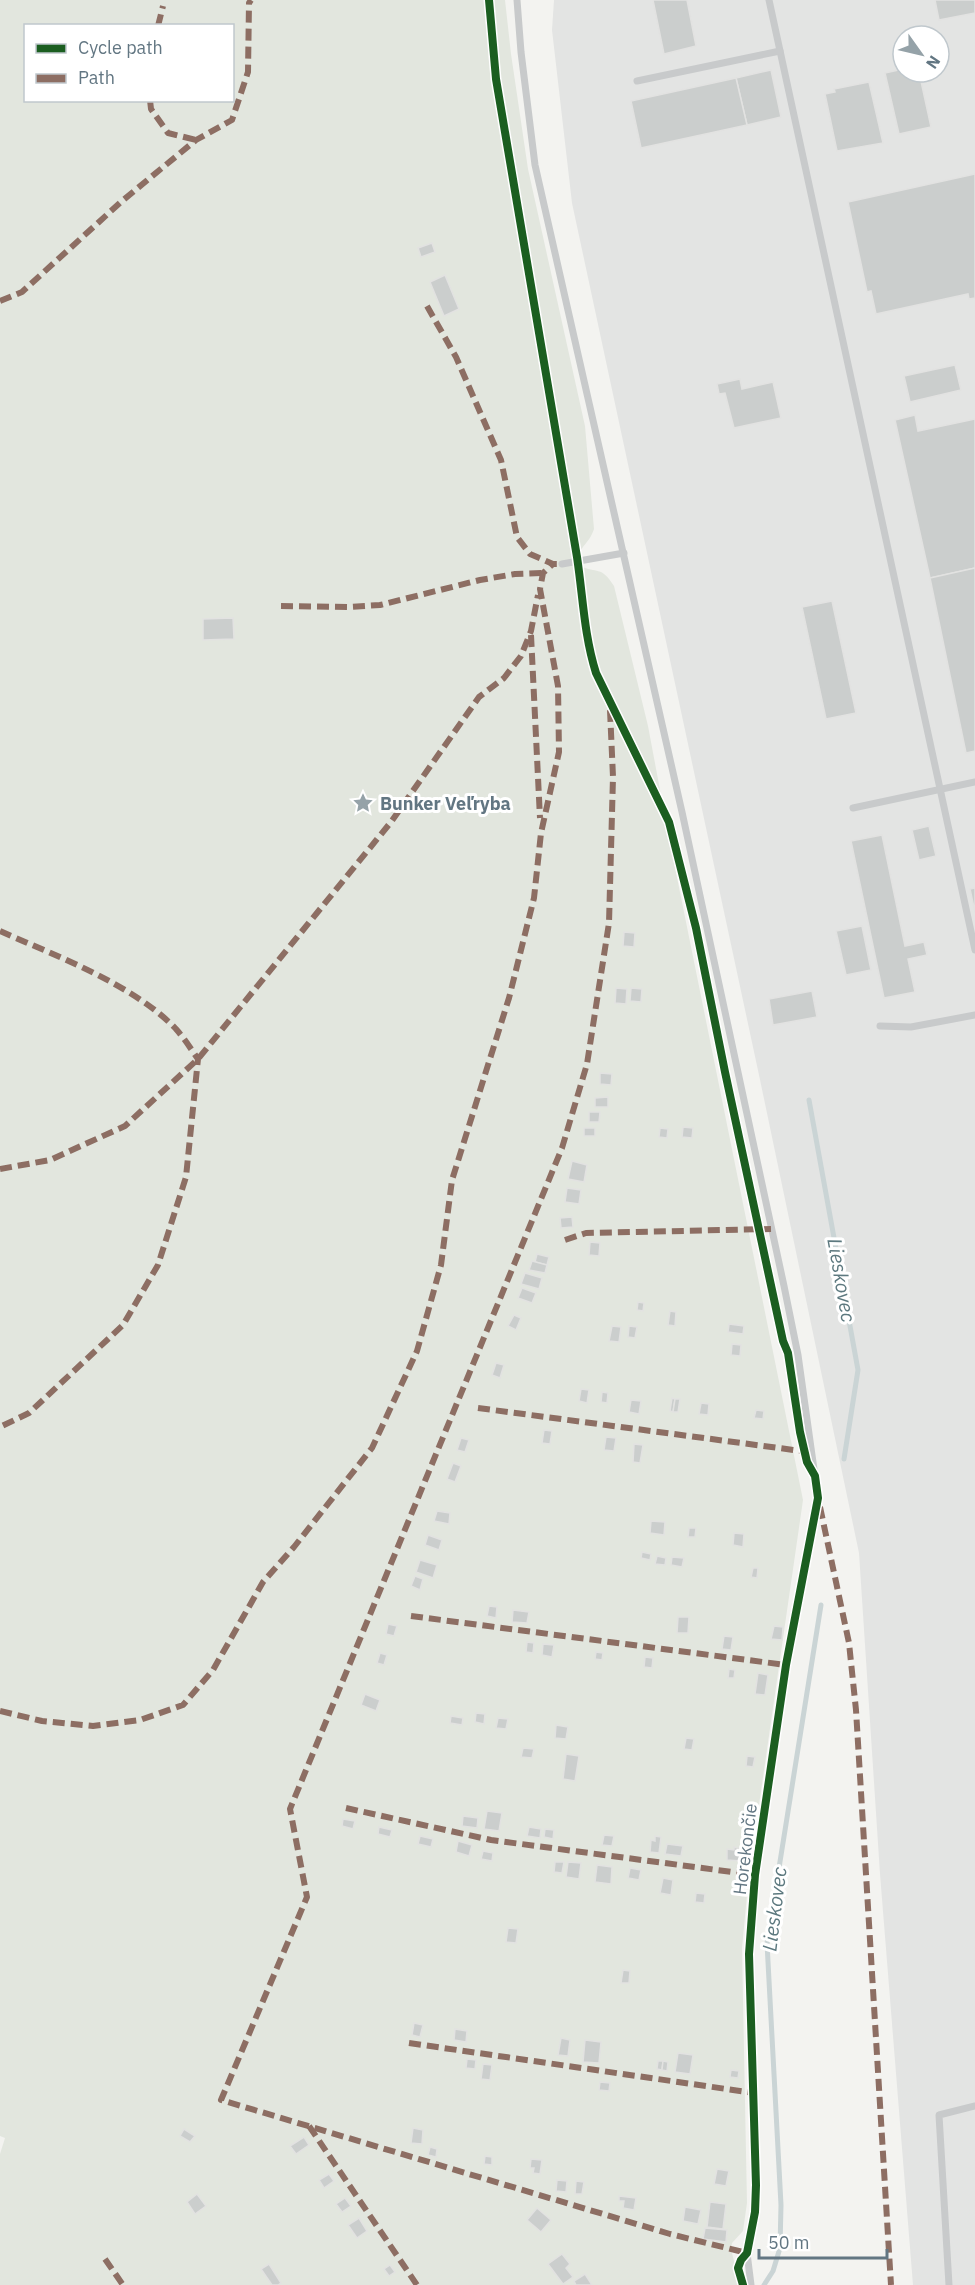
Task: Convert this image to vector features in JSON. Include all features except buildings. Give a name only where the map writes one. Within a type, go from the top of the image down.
[{"type":"lane","name":"Horekončie","points":[[517,0],[535,165],[682,812],[784,1286],[798,1354],[818,1498],[796,1603],[755,1875],[749,1954],[756,2185],[755,2212],[747,2253],[751,2285]]},
{"type":"lane","points":[[769,0],[975,950]]},
{"type":"lane","points":[[637,81],[780,51]]},
{"type":"lane","points":[[562,564],[624,553]]},
{"type":"lane","points":[[853,808],[975,782]]},
{"type":"lane","points":[[880,1026],[911,1027],[975,1015]]},
{"type":"lane","points":[[949,2285],[939,2115],[975,2106]]},
{"type":"shaded area","points":[[0,0],[505,0],[528,169],[585,426],[594,529],[581,550],[580,566],[606,575],[614,586],[648,726],[803,1500],[749,1874],[742,1948],[747,2203],[743,2231],[732,2243],[731,2249],[740,2285],[0,2285],[0,2154],[5,2138],[0,2136]]},
{"type":"shaded area","points":[[554,0],[975,0],[975,2285],[913,2285],[880,1874],[859,1553],[572,203],[552,30]]},
{"type":"waterway","name":"Lieskovec","points":[[809,1100],[858,1370],[844,1459]]},
{"type":"waterway","name":"Lieskovec","points":[[764,2285],[773,2271],[780,2248],[781,2205],[767,1943],[821,1605]]},
{"type":"marked path","points":[[0,301],[22,292],[122,201],[196,140],[232,120],[248,72],[249,3],[251,0]]},
{"type":"marked path","points":[[158,24],[163,6]]},
{"type":"marked path","points":[[150,102],[151,109],[168,133],[196,140]]},
{"type":"marked path","points":[[427,306],[456,357],[501,460],[517,537],[530,554],[553,564],[562,564]]},
{"type":"marked path","points":[[0,1711],[42,1721],[93,1726],[140,1720],[183,1705],[213,1670],[263,1582],[294,1547],[372,1448],[417,1351],[441,1265],[452,1180],[509,998],[534,898],[541,833],[559,752],[558,686],[540,589],[543,573],[553,564]]},
{"type":"marked path","points":[[281,606],[380,605],[480,580],[515,574],[543,573]]},
{"type":"marked path","points":[[0,1169],[50,1160],[125,1126],[198,1059],[391,822],[479,697],[504,678],[521,656],[531,631],[538,595]]},
{"type":"marked path","points":[[531,635],[540,818]]},
{"type":"marked path","points":[[610,710],[613,777],[609,923],[587,1064],[562,1148],[290,1809],[307,1897],[221,2100],[670,2234],[747,2253]]},
{"type":"marked path","points":[[0,931],[93,972],[138,998],[176,1029],[198,1059],[186,1177],[158,1265],[123,1325],[29,1413],[0,1427]]},
{"type":"marked path","points":[[565,1240],[586,1233],[771,1229]]},
{"type":"marked path","points":[[478,1408],[809,1452]]},
{"type":"marked path","points":[[820,1507],[849,1643],[856,1710],[891,2285]]},
{"type":"marked path","points":[[411,1616],[786,1665]]},
{"type":"marked path","points":[[346,1808],[491,1840],[755,1875]]},
{"type":"marked path","points":[[409,2043],[754,2093]]},
{"type":"marked path","points":[[309,2126],[417,2285]]},
{"type":"marked path","points":[[105,2259],[123,2285]]},
{"type":"cycle path","points":[[489,0],[496,79],[577,557],[589,644],[596,673],[669,822],[696,928],[783,1341],[788,1353],[800,1432],[807,1462],[815,1476],[818,1498],[786,1665],[755,1875],[749,1954],[756,2185],[755,2212],[747,2253],[738,2268],[743,2285]]},
{"type":"place","name":"Bunker Veľryba","points":[[363,803]]}]
